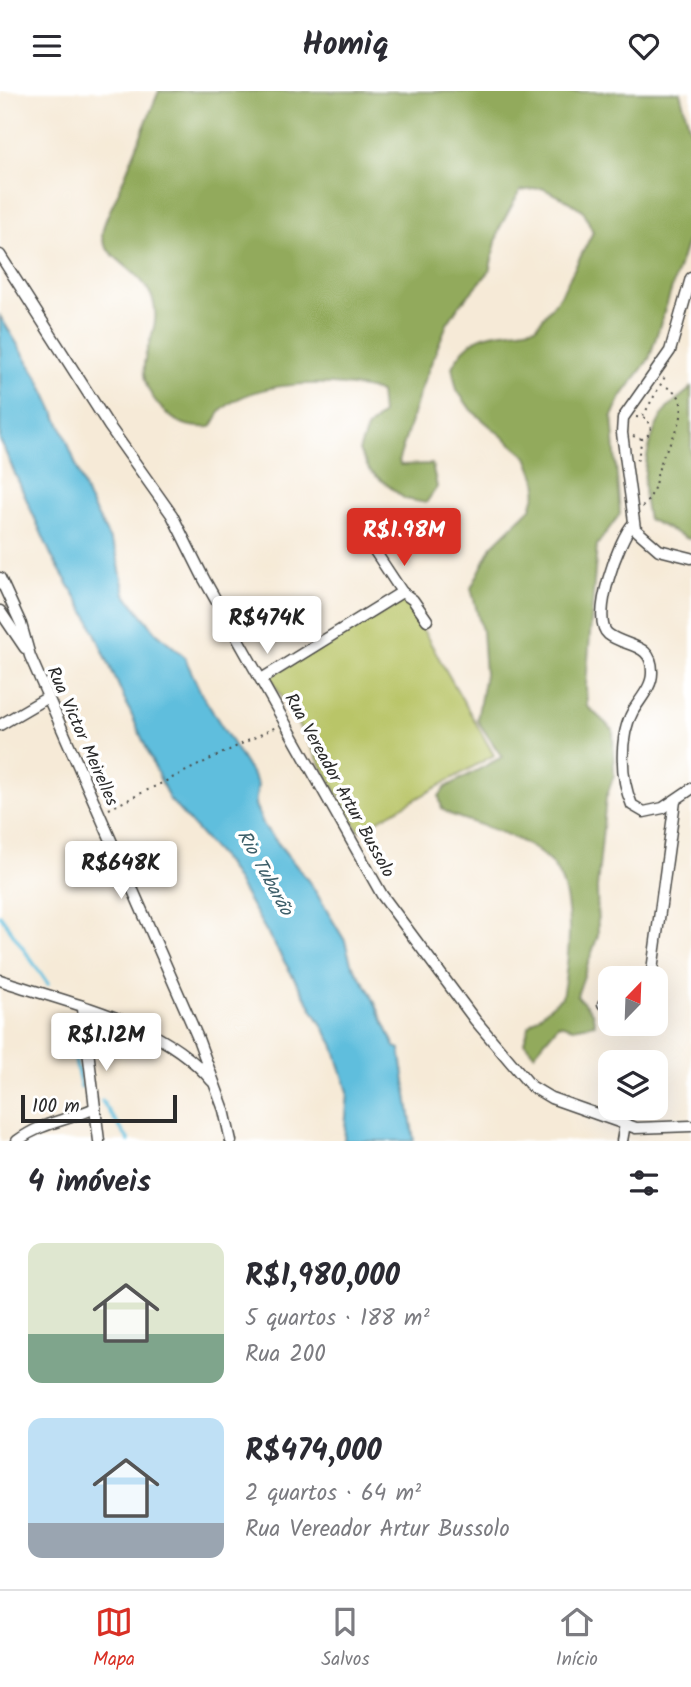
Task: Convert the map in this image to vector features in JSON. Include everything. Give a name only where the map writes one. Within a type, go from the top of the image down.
[{"type":"street","name":"Rua Vereador Artur Bussolo","points":[[0,255],[109,426],[172,515],[204,579],[263,678],[393,911],[523,1077],[551,1098],[625,1125],[636,1128],[691,1126]]},
{"type":"street","points":[[691,278],[674,343],[665,360],[631,403],[623,418],[622,433],[628,462],[633,524],[639,535],[659,549],[691,558]]},
{"type":"street","points":[[633,524],[624,534],[614,557],[603,617],[603,626],[608,634],[642,647],[651,660],[652,675],[648,687],[626,728],[624,772],[632,805],[637,810],[653,811],[675,801],[691,789]]},
{"type":"street","points":[[360,530],[402,592],[412,600],[427,620]]},
{"type":"street","points":[[0,578],[21,624],[30,656]]},
{"type":"street","points":[[263,678],[402,592]]},
{"type":"street","points":[[0,611],[30,656]]},
{"type":"street","name":"Rua Victor Meirelles","points":[[30,656],[186,1008],[217,1087],[231,1141]]},
{"type":"street","points":[[0,725],[48,697]]},
{"type":"street","points":[[652,966],[675,801]]},
{"type":"street","points":[[0,980],[138,1029],[175,1049],[202,1070],[217,1087]]},
{"type":"street","points":[[83,1009],[99,1141]]},
{"type":"street","points":[[17,1141],[38,1126],[65,1121],[95,1108]]},
{"type":"street","points":[[622,1141],[625,1125]]},
{"type":"street","points":[[634,1141],[636,1128]]},
{"type":"path","points":[[632,420],[642,417],[663,386],[666,376],[665,360]]},
{"type":"path","points":[[641,508],[654,490],[660,463],[681,417],[681,401],[676,393],[663,386]]},
{"type":"path","points":[[629,431],[638,438],[648,435],[650,424],[642,417]]},
{"type":"path","points":[[100,814],[287,722]]},
{"type":"green space","points":[[159,91],[680,92],[691,133],[691,229],[649,359],[621,397],[612,416],[620,514],[597,545],[586,686],[587,706],[613,730],[614,775],[606,798],[597,888],[598,935],[577,996],[592,1012],[595,1024],[573,1028],[559,1024],[534,1054],[524,1042],[530,1024],[562,997],[569,945],[568,907],[564,889],[558,874],[539,852],[503,833],[452,815],[442,809],[439,796],[446,787],[502,757],[477,720],[485,674],[482,631],[471,588],[492,546],[531,508],[538,485],[527,457],[471,410],[457,390],[452,367],[460,354],[477,339],[536,327],[562,293],[593,232],[583,210],[562,198],[542,188],[520,191],[499,229],[489,272],[447,324],[422,386],[399,459],[400,465],[432,464],[437,487],[426,503],[405,499],[370,471],[359,451],[367,429],[382,414],[380,392],[343,385],[299,384],[277,387],[238,399],[221,411],[211,427],[185,425],[174,419],[150,393],[144,365],[154,328],[153,300],[140,280],[108,250],[102,235],[106,218]]},
{"type":"green space","points":[[691,388],[691,538],[688,539],[648,519],[644,492],[646,463],[653,434],[669,407]]},
{"type":"green space","points":[[406,600],[494,755],[359,831],[270,676]]},
{"type":"water","name":"Rio Tubarão","points":[[0,316],[39,379],[65,435],[88,498],[116,551],[125,594],[156,632],[184,656],[201,693],[258,784],[255,805],[264,826],[311,884],[345,941],[351,963],[370,992],[395,1047],[400,1049],[414,1141],[344,1141],[348,1092],[333,1044],[226,863],[169,799],[88,617],[52,557],[0,440]]},
{"type":"waterway","points":[[0,915],[48,984]]},
{"type":"waterway","points":[[66,1019],[81,1087]]},
{"type":"waterway","points":[[102,1101],[129,1141]]}]
